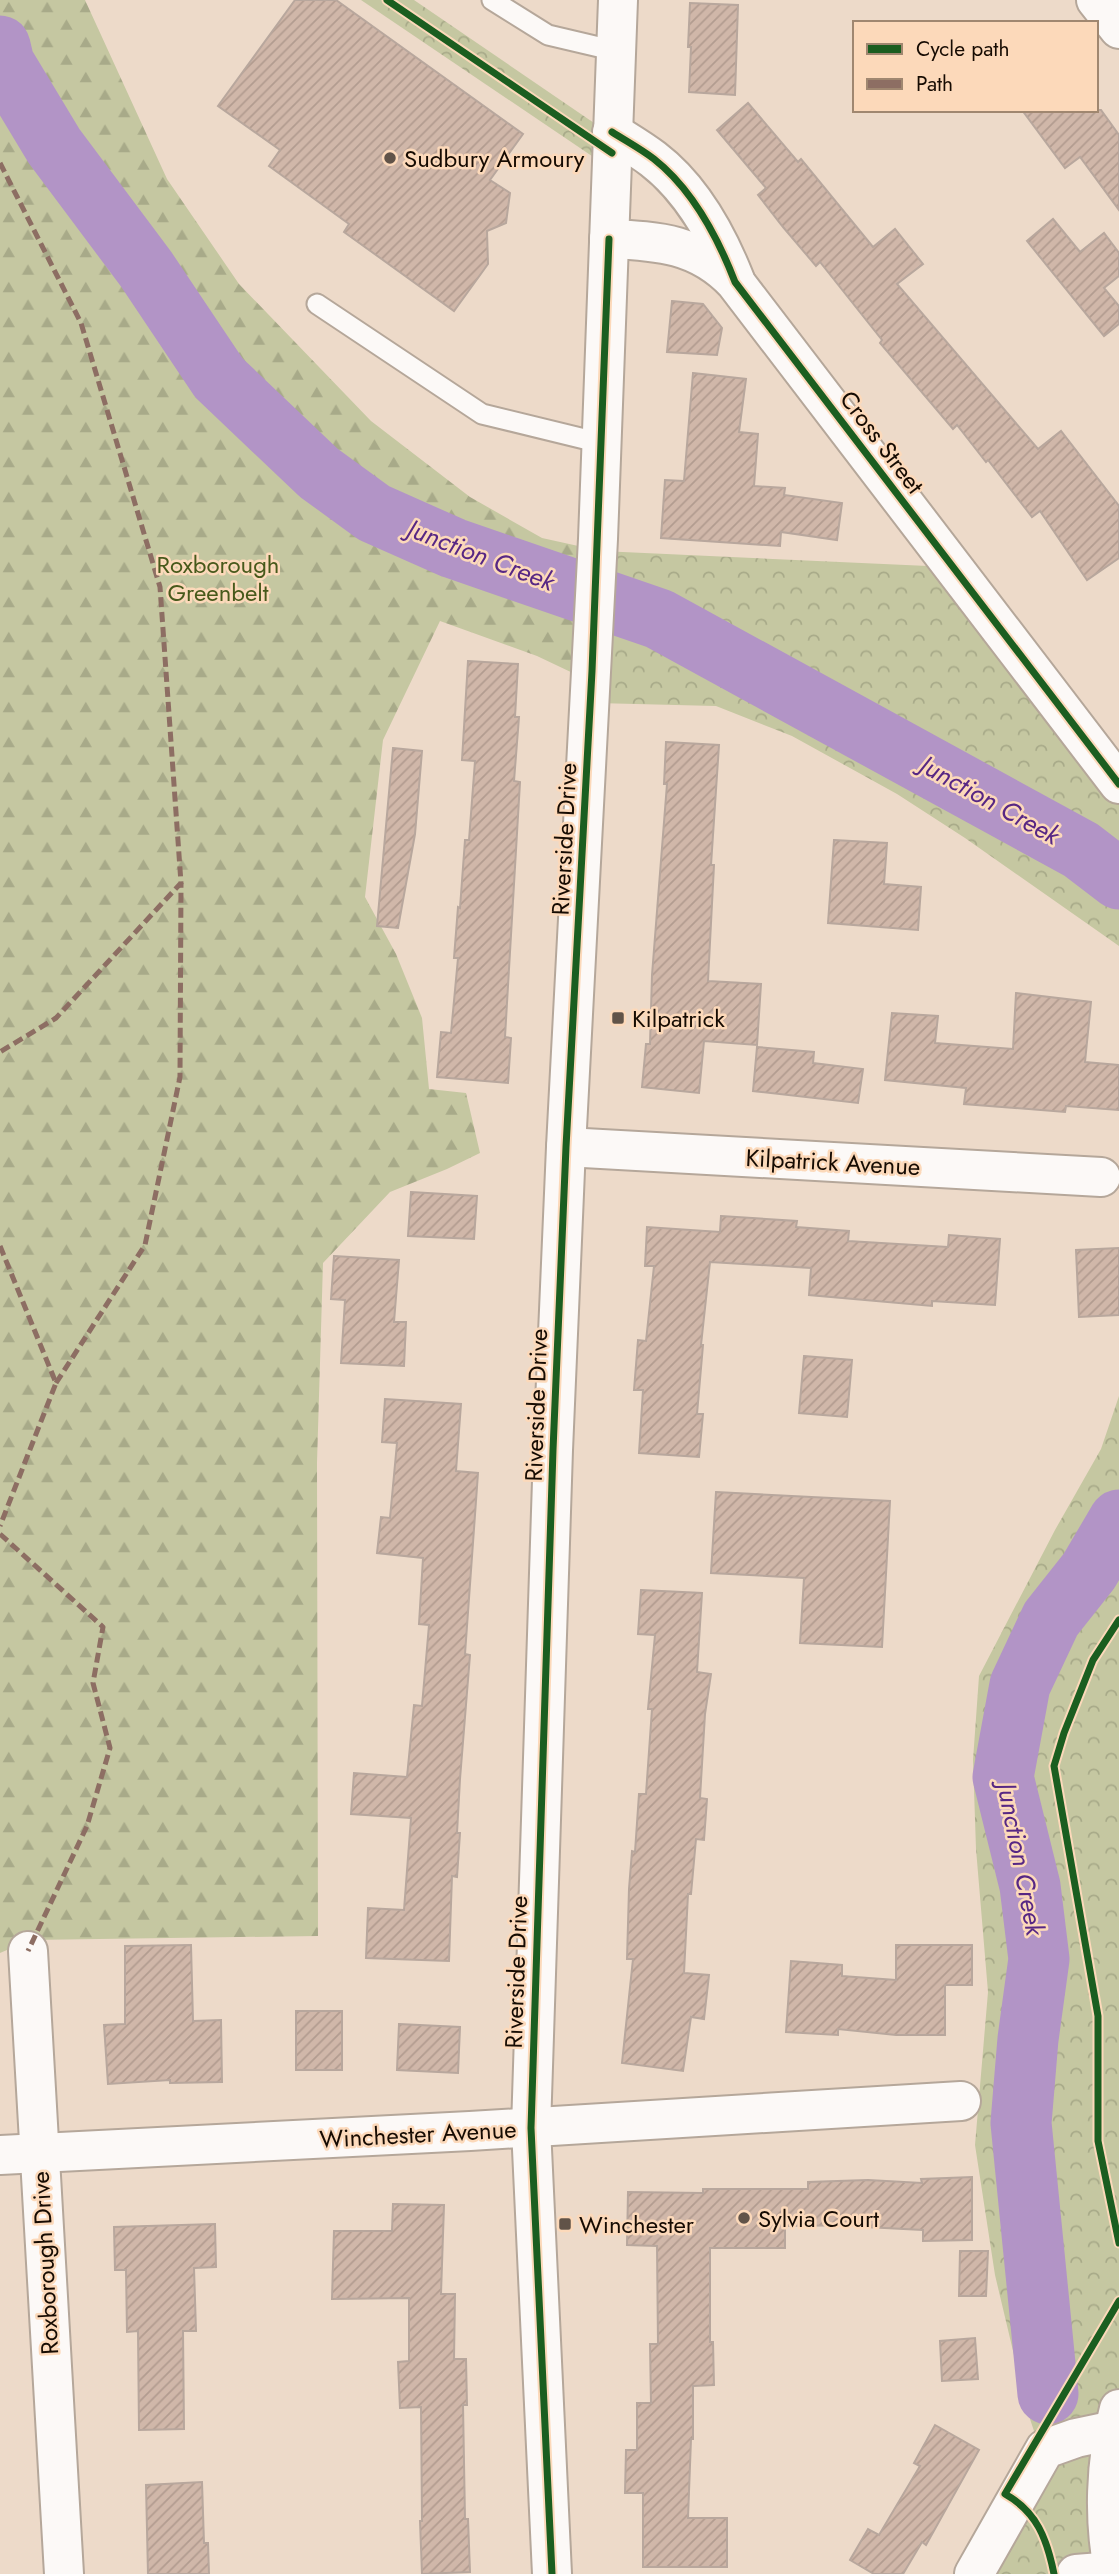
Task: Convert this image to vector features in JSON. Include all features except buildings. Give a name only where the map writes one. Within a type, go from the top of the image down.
[{"type":"street","name":"Riverside Drive","points":[[552,2574],[531,2128],[543,1725],[566,1147],[598,539],[618,0]]},
{"type":"street","points":[[1096,0],[1119,29]]},
{"type":"street","name":"Cross Street","points":[[612,132],[654,160],[671,176],[708,223],[736,282]]},
{"type":"street","name":"Cross Street","points":[[609,239],[648,240],[676,245],[696,253],[724,270],[736,282],[1119,784]]},
{"type":"street","name":"Kilpatrick Avenue","points":[[566,1147],[1101,1177]]},
{"type":"street","name":"Roxborough Drive","points":[[28,1951],[64,2574]]},
{"type":"street","name":"Winchester Avenue","points":[[0,2155],[531,2128],[961,2101]]},
{"type":"street","points":[[974,2574],[1045,2449],[1116,2419],[1108,2519],[1114,2572],[1076,2574]]},
{"type":"lane","points":[[492,0],[548,35],[616,51]]},
{"type":"lane","points":[[317,304],[482,414],[601,443]]},
{"type":"green space","name":"Roxborough Greenbelt","points":[[0,0],[85,0],[167,179],[239,284],[371,421],[470,497],[542,538],[601,551],[596,684],[537,656],[440,621],[383,740],[365,897],[396,954],[422,1018],[429,1089],[466,1093],[480,1153],[390,1192],[323,1263],[317,1463],[318,1936],[30,1940],[0,1953]]},
{"type":"green space","points":[[361,0],[414,0],[616,138],[614,171]]},
{"type":"green space","points":[[601,551],[950,567],[1119,789],[1119,946],[965,838],[897,794],[792,736],[716,706],[595,703]]},
{"type":"green space","points":[[1119,1396],[1119,2574],[970,2574],[1041,2452],[1027,2410],[995,2275],[975,2145],[988,1992],[976,1849],[973,1760],[979,1676],[1055,1530],[1101,1449]]},
{"type":"waterway","name":"Junction Creek","points":[[0,46],[4,63],[54,146],[146,269],[219,378],[319,473],[374,513],[453,548],[659,619],[1081,850],[1119,879]]},
{"type":"waterway","name":"Junction Creek","points":[[1048,2394],[1021,2123],[1028,2039],[1039,1959],[1030,1886],[1003,1777],[1020,1685],[1051,1619],[1089,1571],[1119,1520]]},
{"type":"marked path","points":[[0,163],[81,323],[160,587],[181,883],[56,1018],[0,1052]]},
{"type":"marked path","points":[[56,1383],[145,1245],[180,1077],[181,883]]},
{"type":"marked path","points":[[0,1246],[56,1383],[0,1526]]},
{"type":"marked path","points":[[0,1534],[103,1627],[93,1683],[110,1748],[87,1826],[28,1951]]},
{"type":"cycle path","points":[[387,0],[612,153]]},
{"type":"cycle path","points":[[612,132],[654,159],[668,171],[692,200],[721,248],[735,282],[1119,784]]},
{"type":"cycle path","points":[[552,2574],[531,2128],[553,1450],[566,1147],[592,671],[609,239]]},
{"type":"cycle path","points":[[1119,1620],[1093,1660],[1054,1766],[1098,2016],[1098,2141],[1119,2243]]},
{"type":"cycle path","points":[[1054,2574],[1044,2538],[1033,2518],[1005,2494],[1119,2301]]},
{"type":"place","name":"Sudbury Armoury","points":[[390,158]]},
{"type":"place","name":"Kilpatrick","points":[[618,1018]]},
{"type":"place","name":"Sylvia Court","points":[[744,2218]]},
{"type":"place","name":"Winchester","points":[[565,2224]]}]
